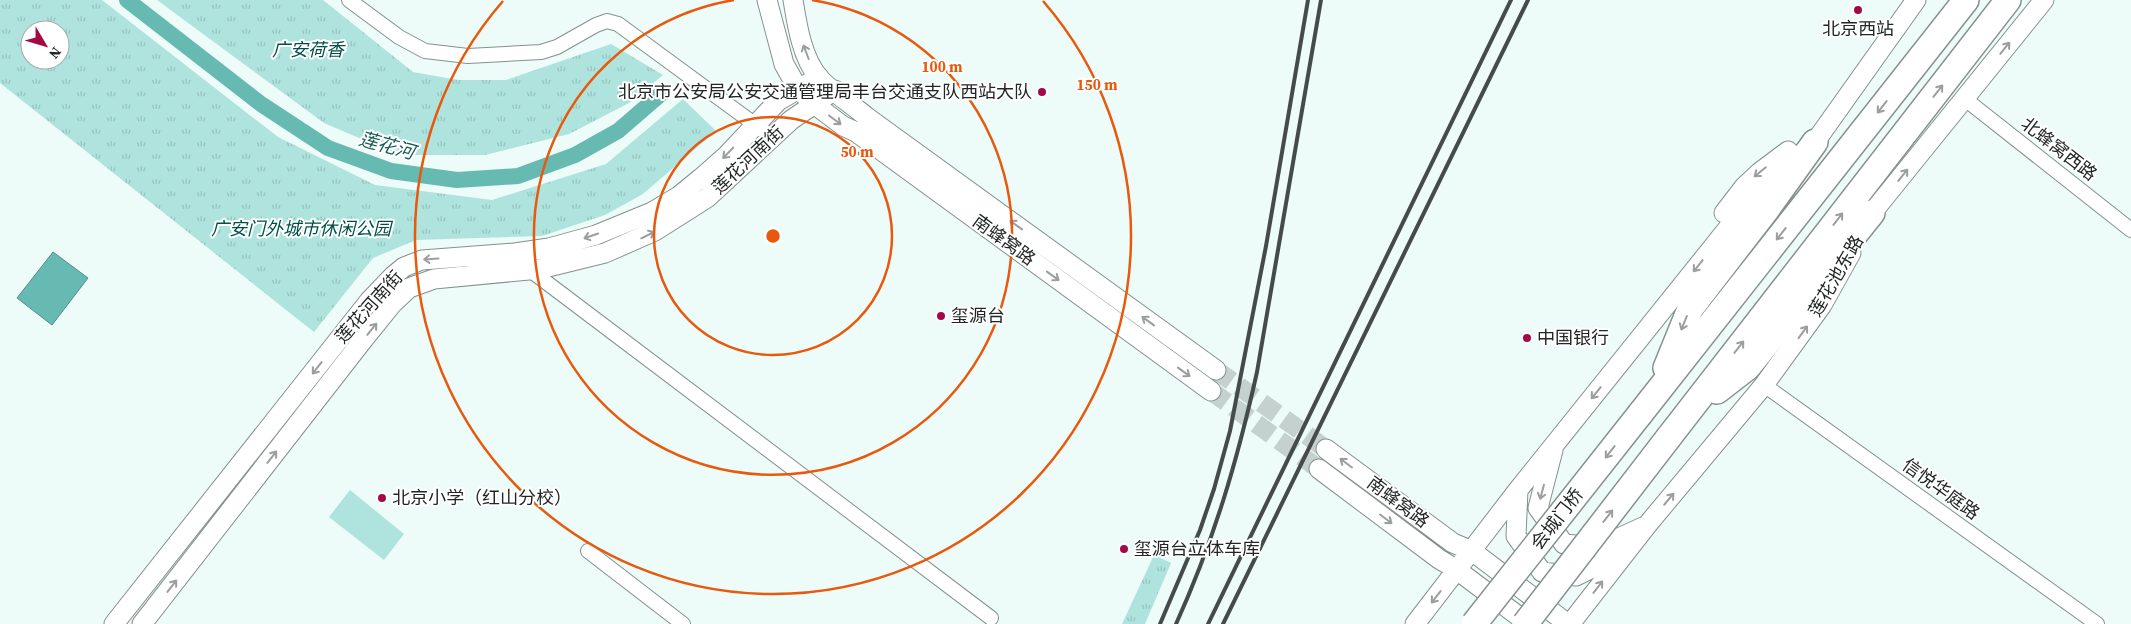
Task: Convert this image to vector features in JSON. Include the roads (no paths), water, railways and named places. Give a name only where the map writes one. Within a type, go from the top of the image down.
[{"type":"highway","points":[[1656,393],[1966,0]]},
{"type":"highway","name":"莲花池东路","points":[[1525,624],[2008,0]]},
{"type":"highway","points":[[1656,393],[1690,309],[1767,209],[1815,142]]},
{"type":"highway","points":[[1687,414],[1748,367],[1872,213]]},
{"type":"highway","name":"会城门桥","points":[[1474,624],[1656,393]]},
{"type":"street","points":[[349,0],[399,37],[426,51],[468,56],[541,52],[558,47],[596,25],[607,21],[618,24],[772,136]]},
{"type":"street","name":"南蜂窝路","points":[[768,0],[784,64],[798,89],[814,104],[843,126],[856,132],[1211,392]]},
{"type":"street","points":[[793,0],[796,22],[807,55],[819,77]]},
{"type":"street","points":[[1415,624],[1554,444],[1753,196],[1815,142],[1916,0]]},
{"type":"street","points":[[1864,73],[1880,65],[1928,0]]},
{"type":"street","name":"莲花池东路","points":[[1569,624],[1648,524],[1764,385],[1822,305],[1872,213],[2044,0]]},
{"type":"street","name":"莲花河南街","points":[[114,624],[370,300],[392,276],[422,260],[515,253],[573,243],[652,212],[679,196],[727,155],[778,102],[819,77]]},
{"type":"street","name":"南蜂窝路","points":[[819,77],[868,118],[1216,370]]},
{"type":"street","points":[[1713,247],[1715,225],[1744,187],[1798,142],[1843,88]]},
{"type":"street","name":"莲花河南街","points":[[142,624],[393,303],[410,288],[434,279],[548,267],[605,252],[655,231],[707,198],[772,136],[791,120],[835,90]]},
{"type":"street","name":"北蜂窝西路","points":[[1964,99],[2131,230]]},
{"type":"street","points":[[530,270],[991,618]]},
{"type":"street","name":"信悦华庭路","points":[[1764,385],[2097,624]]},
{"type":"street","points":[[1554,444],[1538,508],[1564,544],[1599,547],[1648,524]]},
{"type":"street","name":"南蜂窝路","points":[[1326,449],[1453,543],[1472,551],[1569,624]]},
{"type":"street","name":"南蜂窝路","points":[[1319,469],[1529,624]]},
{"type":"street","points":[[1518,490],[1516,536],[1542,572],[1576,576],[1626,551]]},
{"type":"street","points":[[588,551],[683,624]]},
{"type":"waterway","name":"莲花河","points":[[127,0],[261,104],[328,148],[391,171],[457,180],[518,176],[575,155],[618,131],[662,93]]},
{"type":"tunnel","points":[[1216,370],[1326,449]]},
{"type":"tunnel","points":[[1211,391],[1319,469]]},
{"type":"railway","points":[[1160,624],[1200,530],[1214,489],[1230,431],[1266,246],[1308,0]]},
{"type":"railway","points":[[1176,624],[1202,562],[1233,469],[1257,372],[1321,0]]},
{"type":"railway","points":[[1208,624],[1511,0]]},
{"type":"railway","points":[[1223,624],[1528,0]]},
{"type":"place","name":"北京西站","points":[[1858,10]]},
{"type":"place","name":"北京市公安局公安交通管理局丰台交通支队西站大队","points":[[1042,92]]},
{"type":"place","name":"玺源台","points":[[941,316]]},
{"type":"place","name":"中国银行","points":[[1527,338]]},
{"type":"place","name":"北京小学（红山分校）","points":[[382,498]]},
{"type":"place","name":"玺源台立体车库","points":[[1124,549]]},
{"type":"park label","name":"广安荷香","points":[[308,50]]},
{"type":"park label","name":"广安门外城市休闲公园","points":[[301,229]]}]
